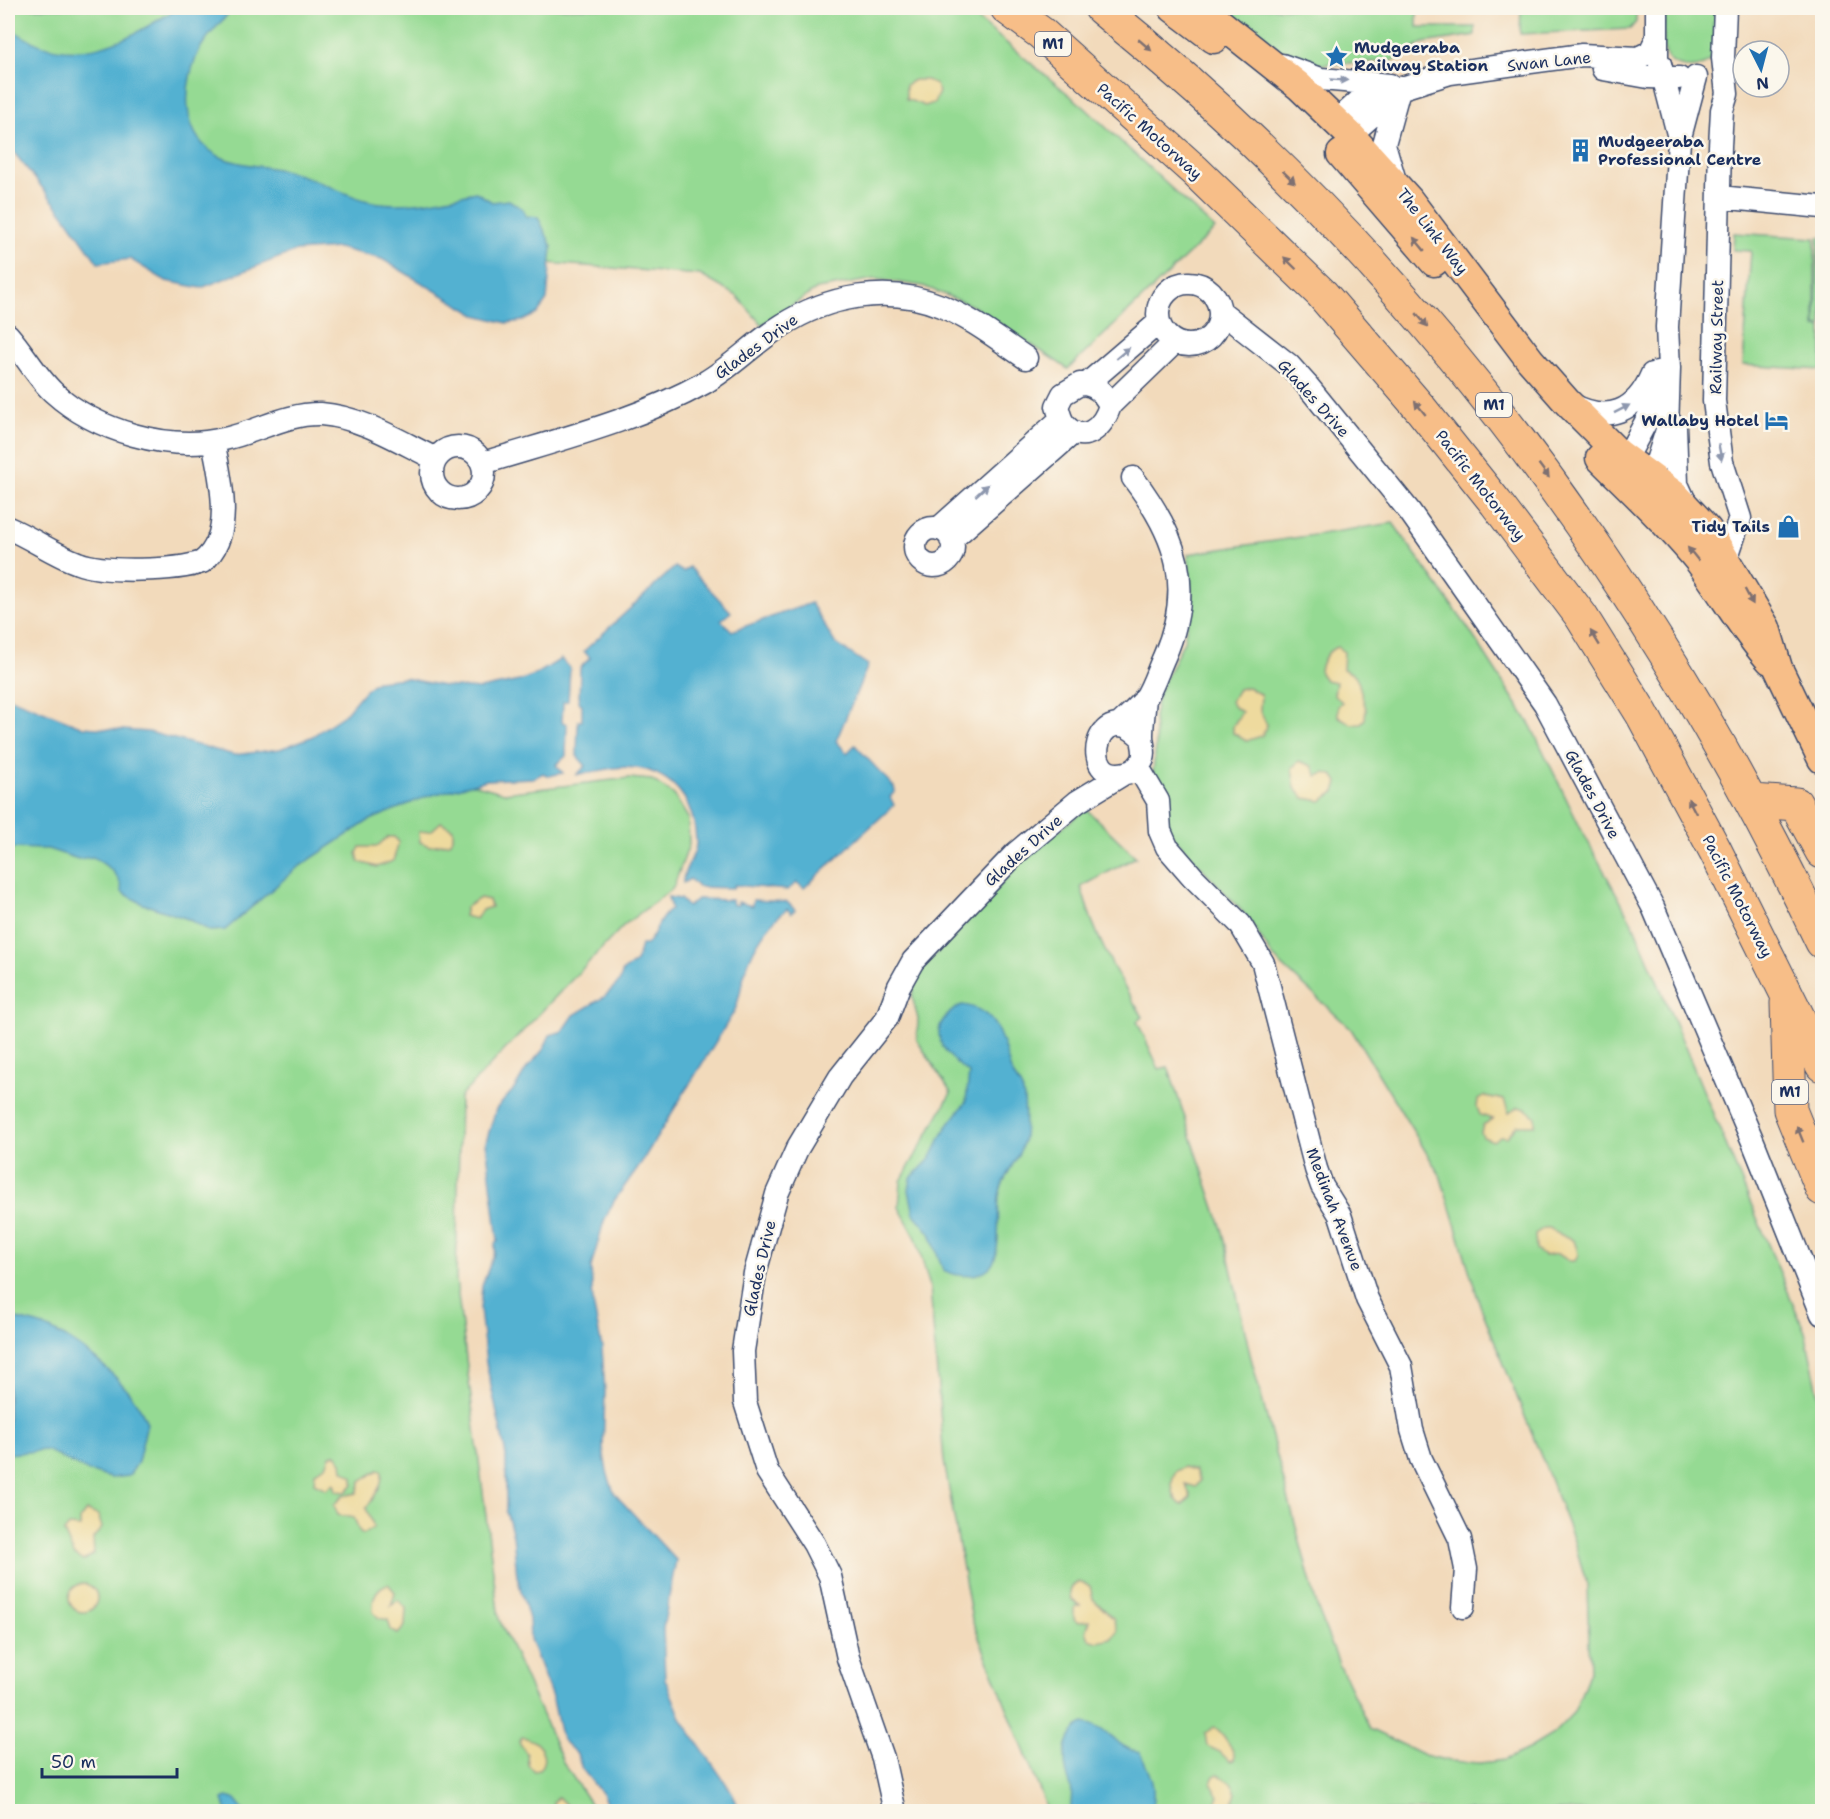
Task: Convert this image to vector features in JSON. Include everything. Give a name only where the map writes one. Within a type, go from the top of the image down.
[{"type":"highway","name":"Pacific Motorway","points":[[1007,8],[1041,33],[1195,171],[1322,294],[1420,408],[1475,477],[1581,616],[1642,714],[1786,989],[1822,1065]]},
{"type":"highway","name":"M1","points":[[1101,8],[1186,80],[1309,196],[1367,255],[1491,401],[1558,490],[1626,588],[1691,693],[1752,801],[1822,942]]},
{"type":"highway","points":[[1752,801],[1796,804],[1822,852]]},
{"type":"highway","name":"M1","points":[[1786,989],[1790,1110],[1822,1189]]},
{"type":"main road","points":[[1173,8],[1273,88],[1339,133],[1422,247],[1520,372],[1631,471],[1687,506],[1707,529],[1727,557],[1766,628],[1778,668],[1822,759]]},
{"type":"main road","name":"The Link Way","points":[[1201,8],[1264,56],[1339,133],[1396,184],[1530,360],[1631,471]]},
{"type":"main road","points":[[1631,471],[1707,573],[1749,637],[1778,668]]},
{"type":"street","points":[[1631,471],[1651,412],[1664,335],[1679,141],[1675,68],[1657,8]]},
{"type":"street","name":"Railway Street","points":[[1725,8],[1723,49],[1727,83],[1722,110],[1715,352],[1717,435],[1722,462],[1740,515],[1737,532],[1727,557]]},
{"type":"street","points":[[1529,63],[1597,68],[1715,67],[1723,49]]},
{"type":"street","name":"Swan Lane","points":[[1339,133],[1373,92],[1399,89],[1450,73],[1582,55],[1638,58],[1650,52],[1675,68]]},
{"type":"street","name":"Swan Lane","points":[[1264,56],[1301,73],[1321,79],[1370,81],[1399,89]]},
{"type":"street","points":[[1675,68],[1713,92],[1722,110]]},
{"type":"street","points":[[1675,68],[1679,141]]},
{"type":"street","points":[[1396,184],[1384,144],[1399,89]]},
{"type":"street","points":[[1719,197],[1822,207]]},
{"type":"street","name":"Glades Drive","points":[[1158,323],[1157,310],[1162,298],[1171,288],[1183,283],[1196,283],[1208,289],[1216,298],[1217,322],[1256,341],[1288,365],[1410,512],[1545,704],[1653,907],[1755,1144],[1822,1314]]},
{"type":"street","name":"Glades Drive","points":[[483,463],[636,414],[705,382],[778,327],[808,309],[847,297],[887,295],[938,305],[957,313],[1026,358]]},
{"type":"street","points":[[1087,384],[1158,323],[1164,334],[1175,342],[1196,344],[1217,322]]},
{"type":"street","points":[[8,335],[52,391],[83,413],[116,428],[152,439],[190,443],[213,441],[285,418],[320,414],[367,426],[436,459]]},
{"type":"street","points":[[1664,335],[1674,415],[1677,484],[1687,506]]},
{"type":"street","points":[[1567,402],[1601,415],[1611,414],[1629,406],[1647,385],[1664,335]]},
{"type":"street","points":[[1110,405],[1101,390],[1087,384],[1073,386],[1063,394],[1057,406],[1067,425],[1089,433],[1098,429],[1106,420],[1110,405],[1175,342]]},
{"type":"street","points":[[1631,471],[1656,463],[1666,435],[1669,368]]},
{"type":"street","points":[[945,535],[1067,425]]},
{"type":"street","points":[[8,528],[77,563],[92,567],[131,569],[202,562],[218,536],[224,507],[213,441]]},
{"type":"street","points":[[459,447],[474,452],[483,463],[481,486],[475,493],[458,499],[444,495],[434,483],[432,468],[436,459],[447,449],[459,447]]},
{"type":"street","name":"Glades Drive","points":[[895,1812],[883,1758],[848,1658],[830,1576],[814,1544],[766,1472],[756,1445],[745,1402],[743,1351],[747,1310],[754,1274],[777,1194],[796,1149],[833,1087],[887,1018],[898,986],[913,961],[988,879],[1077,802],[1130,771],[1143,759],[1145,698],[1173,635],[1179,611],[1180,588],[1171,541],[1159,516],[1132,478]]},
{"type":"street","name":"Glades Drive","points":[[1077,802],[1097,758],[1096,747],[1099,737],[1108,729],[1119,725],[1145,698]]},
{"type":"street","points":[[1119,725],[1132,728],[1142,738]]},
{"type":"street","points":[[1097,758],[1107,771],[1130,771]]},
{"type":"street","name":"Medinah Avenue","points":[[1130,771],[1158,801],[1160,831],[1167,847],[1240,924],[1263,963],[1316,1169],[1322,1186],[1340,1215],[1367,1299],[1401,1366],[1412,1430],[1421,1459],[1465,1553],[1463,1607]]},
{"type":"green space","points":[[8,8],[964,8],[1084,107],[1215,229],[1068,369],[973,306],[923,286],[875,279],[817,289],[762,325],[737,296],[700,275],[534,262],[209,210],[8,70]]},
{"type":"green space","points":[[1217,8],[1417,8],[1417,27],[1475,27],[1475,35],[1423,43],[1392,61],[1311,65],[1286,56],[1258,40]]},
{"type":"green space","points":[[1521,8],[1636,8],[1636,22],[1630,29],[1520,34]]},
{"type":"green space","points":[[1664,8],[1719,8],[1715,50],[1710,61],[1698,67],[1682,67],[1670,60],[1666,55],[1664,44]]},
{"type":"green space","points":[[1734,233],[1815,238],[1815,327],[1822,328],[1822,370],[1743,365],[1751,251],[1733,250]]},
{"type":"green space","points":[[1818,237],[1822,237],[1822,326],[1816,326]]},
{"type":"green space","points":[[1393,523],[1466,625],[1531,726],[1580,827],[1634,926],[1805,1332],[1819,1396],[1822,1462],[1822,1811],[1048,1811],[972,1620],[944,1461],[930,1287],[916,1238],[899,1207],[901,1181],[951,1093],[917,1040],[918,1019],[912,996],[917,974],[1032,851],[1086,809],[1136,857],[1081,887],[1092,922],[1107,954],[1143,1017],[1137,1021],[1159,1069],[1168,1067],[1223,1232],[1250,1354],[1318,1610],[1339,1664],[1370,1729],[1424,1755],[1450,1761],[1480,1763],[1505,1760],[1553,1734],[1574,1712],[1590,1671],[1587,1585],[1574,1541],[1480,1305],[1440,1175],[1351,1029],[1273,957],[1248,918],[1170,833],[1153,771],[1156,747],[1154,717],[1159,692],[1184,641],[1192,598],[1188,554]]},
{"type":"green space","points":[[8,757],[380,757],[504,793],[629,778],[652,780],[674,795],[688,818],[689,845],[673,888],[624,925],[460,1097],[456,1279],[499,1619],[563,1762],[595,1811],[8,1812]]},
{"type":"sand","points":[[914,80],[927,80],[936,85],[939,92],[934,103],[925,106],[906,99],[906,85]]},
{"type":"sand","points":[[1337,647],[1344,652],[1343,669],[1355,675],[1358,681],[1366,709],[1365,719],[1361,723],[1351,724],[1338,716],[1338,706],[1342,702],[1334,695],[1336,682],[1325,680],[1320,673],[1325,658]]},
{"type":"sand","points":[[1248,687],[1261,695],[1260,711],[1267,725],[1262,736],[1246,741],[1233,733],[1233,726],[1242,712],[1233,706],[1231,701],[1238,689]]},
{"type":"sand","points":[[1299,761],[1312,766],[1317,776],[1325,773],[1334,776],[1338,782],[1335,792],[1321,801],[1304,798],[1295,788],[1292,768]]},
{"type":"sand","points":[[441,822],[453,829],[453,837],[449,843],[429,846],[420,842],[419,832],[431,831]]},
{"type":"sand","points":[[388,837],[394,837],[399,842],[393,861],[377,867],[359,862],[357,853],[360,847],[376,847]]},
{"type":"sand","points":[[480,898],[489,900],[491,907],[482,910],[476,919],[464,916],[466,907]]},
{"type":"sand","points":[[1485,1096],[1504,1100],[1509,1113],[1518,1107],[1526,1109],[1535,1117],[1535,1125],[1517,1125],[1507,1137],[1500,1136],[1493,1141],[1483,1137],[1481,1132],[1483,1125],[1493,1119],[1480,1115],[1477,1107],[1478,1100]]},
{"type":"sand","points":[[1544,1228],[1550,1228],[1574,1242],[1578,1255],[1575,1261],[1569,1261],[1558,1254],[1544,1256],[1536,1250],[1535,1234]]},
{"type":"sand","points":[[336,1454],[342,1462],[343,1470],[353,1477],[353,1484],[346,1492],[336,1491],[334,1483],[326,1489],[314,1483],[315,1472],[326,1466],[330,1456]]},
{"type":"sand","points":[[1184,1467],[1195,1470],[1200,1481],[1196,1487],[1185,1484],[1191,1497],[1182,1505],[1176,1499],[1172,1485],[1176,1471]]},
{"type":"sand","points":[[378,1470],[382,1471],[380,1486],[366,1508],[374,1527],[364,1534],[360,1532],[354,1518],[338,1515],[334,1505],[343,1496],[357,1493],[361,1481]]},
{"type":"sand","points":[[86,1511],[98,1515],[102,1528],[93,1538],[94,1554],[83,1561],[74,1555],[64,1532],[69,1526],[80,1527],[80,1519]]},
{"type":"sand","points":[[1079,1582],[1090,1586],[1093,1599],[1113,1618],[1117,1631],[1111,1639],[1098,1642],[1089,1639],[1086,1631],[1090,1621],[1077,1622],[1074,1619],[1074,1608],[1080,1605],[1072,1600],[1070,1592],[1072,1587]]},
{"type":"sand","points":[[83,1584],[93,1588],[97,1598],[93,1608],[83,1612],[73,1608],[69,1598],[73,1588]]},
{"type":"sand","points":[[388,1584],[395,1592],[391,1606],[398,1600],[406,1608],[405,1626],[398,1634],[391,1630],[388,1620],[379,1618],[373,1612],[375,1595],[380,1588]]},
{"type":"sand","points":[[1214,1727],[1228,1742],[1234,1760],[1229,1761],[1220,1752],[1207,1746],[1205,1733]]},
{"type":"sand","points":[[522,1737],[533,1741],[541,1749],[544,1759],[539,1770],[534,1771],[528,1765],[527,1754],[519,1742]]},
{"type":"sand","points":[[1218,1774],[1231,1783],[1236,1793],[1230,1811],[1212,1810],[1219,1797],[1211,1783],[1214,1776]]},
{"type":"sand","points":[[558,1797],[572,1811],[556,1811],[553,1802]]},
{"type":"water","points":[[178,8],[233,8],[201,47],[190,76],[188,109],[191,124],[198,138],[208,149],[231,161],[294,173],[372,202],[417,203],[476,192],[492,202],[509,200],[523,209],[526,216],[538,217],[552,247],[547,300],[537,314],[522,321],[507,323],[476,315],[382,259],[338,248],[296,251],[201,288],[166,281],[130,259],[98,263],[65,216],[8,145],[8,26],[30,40],[52,48],[73,51],[116,42]]},
{"type":"water","points":[[675,567],[683,572],[689,567],[731,612],[721,620],[732,631],[811,603],[835,643],[868,665],[836,741],[847,753],[855,745],[894,787],[895,791],[890,797],[894,805],[804,888],[797,883],[787,890],[734,885],[733,888],[698,887],[690,879],[683,883],[696,841],[693,821],[687,804],[678,790],[666,779],[636,768],[618,768],[576,775],[586,766],[577,756],[578,721],[582,721],[582,704],[579,703],[580,668],[590,658],[584,651]]},
{"type":"water","points":[[561,659],[570,668],[568,701],[563,702],[562,722],[567,724],[566,756],[556,765],[563,773],[548,776],[543,773],[534,778],[487,780],[425,797],[368,821],[297,868],[225,930],[210,931],[188,919],[143,904],[122,892],[116,875],[93,857],[78,859],[48,849],[8,848],[8,697],[83,727],[149,732],[234,755],[280,749],[311,737],[344,715],[365,690],[377,681],[405,678],[444,686],[480,689],[519,681],[537,674]]},
{"type":"water","points":[[668,897],[680,899],[688,907],[697,899],[732,900],[733,905],[738,905],[738,902],[752,906],[753,900],[787,902],[795,910],[791,913],[787,909],[779,916],[755,948],[747,966],[734,1012],[641,1163],[614,1201],[604,1221],[591,1267],[593,1303],[602,1348],[605,1392],[603,1449],[607,1472],[614,1493],[676,1560],[663,1628],[665,1679],[682,1720],[732,1792],[740,1811],[610,1811],[602,1794],[582,1769],[577,1754],[562,1740],[553,1700],[530,1639],[529,1619],[517,1576],[513,1535],[506,1512],[506,1455],[486,1363],[480,1309],[482,1286],[495,1251],[495,1244],[498,1241],[486,1142],[496,1109],[543,1050],[550,1035],[563,1031],[574,1015],[604,997],[619,982],[623,971],[636,962],[641,945],[646,945],[663,917],[671,909]]},
{"type":"water","points":[[962,1005],[983,1012],[996,1027],[1001,1036],[1011,1071],[1023,1092],[1025,1111],[1022,1146],[999,1196],[998,1244],[994,1261],[985,1271],[967,1276],[943,1270],[930,1233],[914,1214],[909,1190],[911,1178],[930,1159],[946,1128],[966,1102],[969,1073],[950,1057],[940,1039],[939,1030],[942,1022],[950,1013]]},
{"type":"water","points":[[8,1316],[41,1325],[66,1338],[107,1369],[131,1395],[147,1423],[138,1462],[129,1476],[111,1478],[88,1471],[46,1450],[8,1454]]},
{"type":"water","points":[[1084,1723],[1099,1728],[1124,1746],[1140,1753],[1152,1782],[1151,1811],[1071,1811],[1072,1790],[1065,1761],[1067,1744],[1076,1729]]},
{"type":"water","points":[[226,1797],[234,1799],[244,1811],[227,1811],[223,1800]]},
{"type":"place","name":"Mudgeeraba Railway Station","points":[[1336,56]]},
{"type":"place","name":"Mudgeeraba Professional Centre","points":[[1580,150]]},
{"type":"place","name":"Wallaby Hotel","points":[[1777,420]]},
{"type":"place","name":"Tidy Tails","points":[[1788,526]]}]
